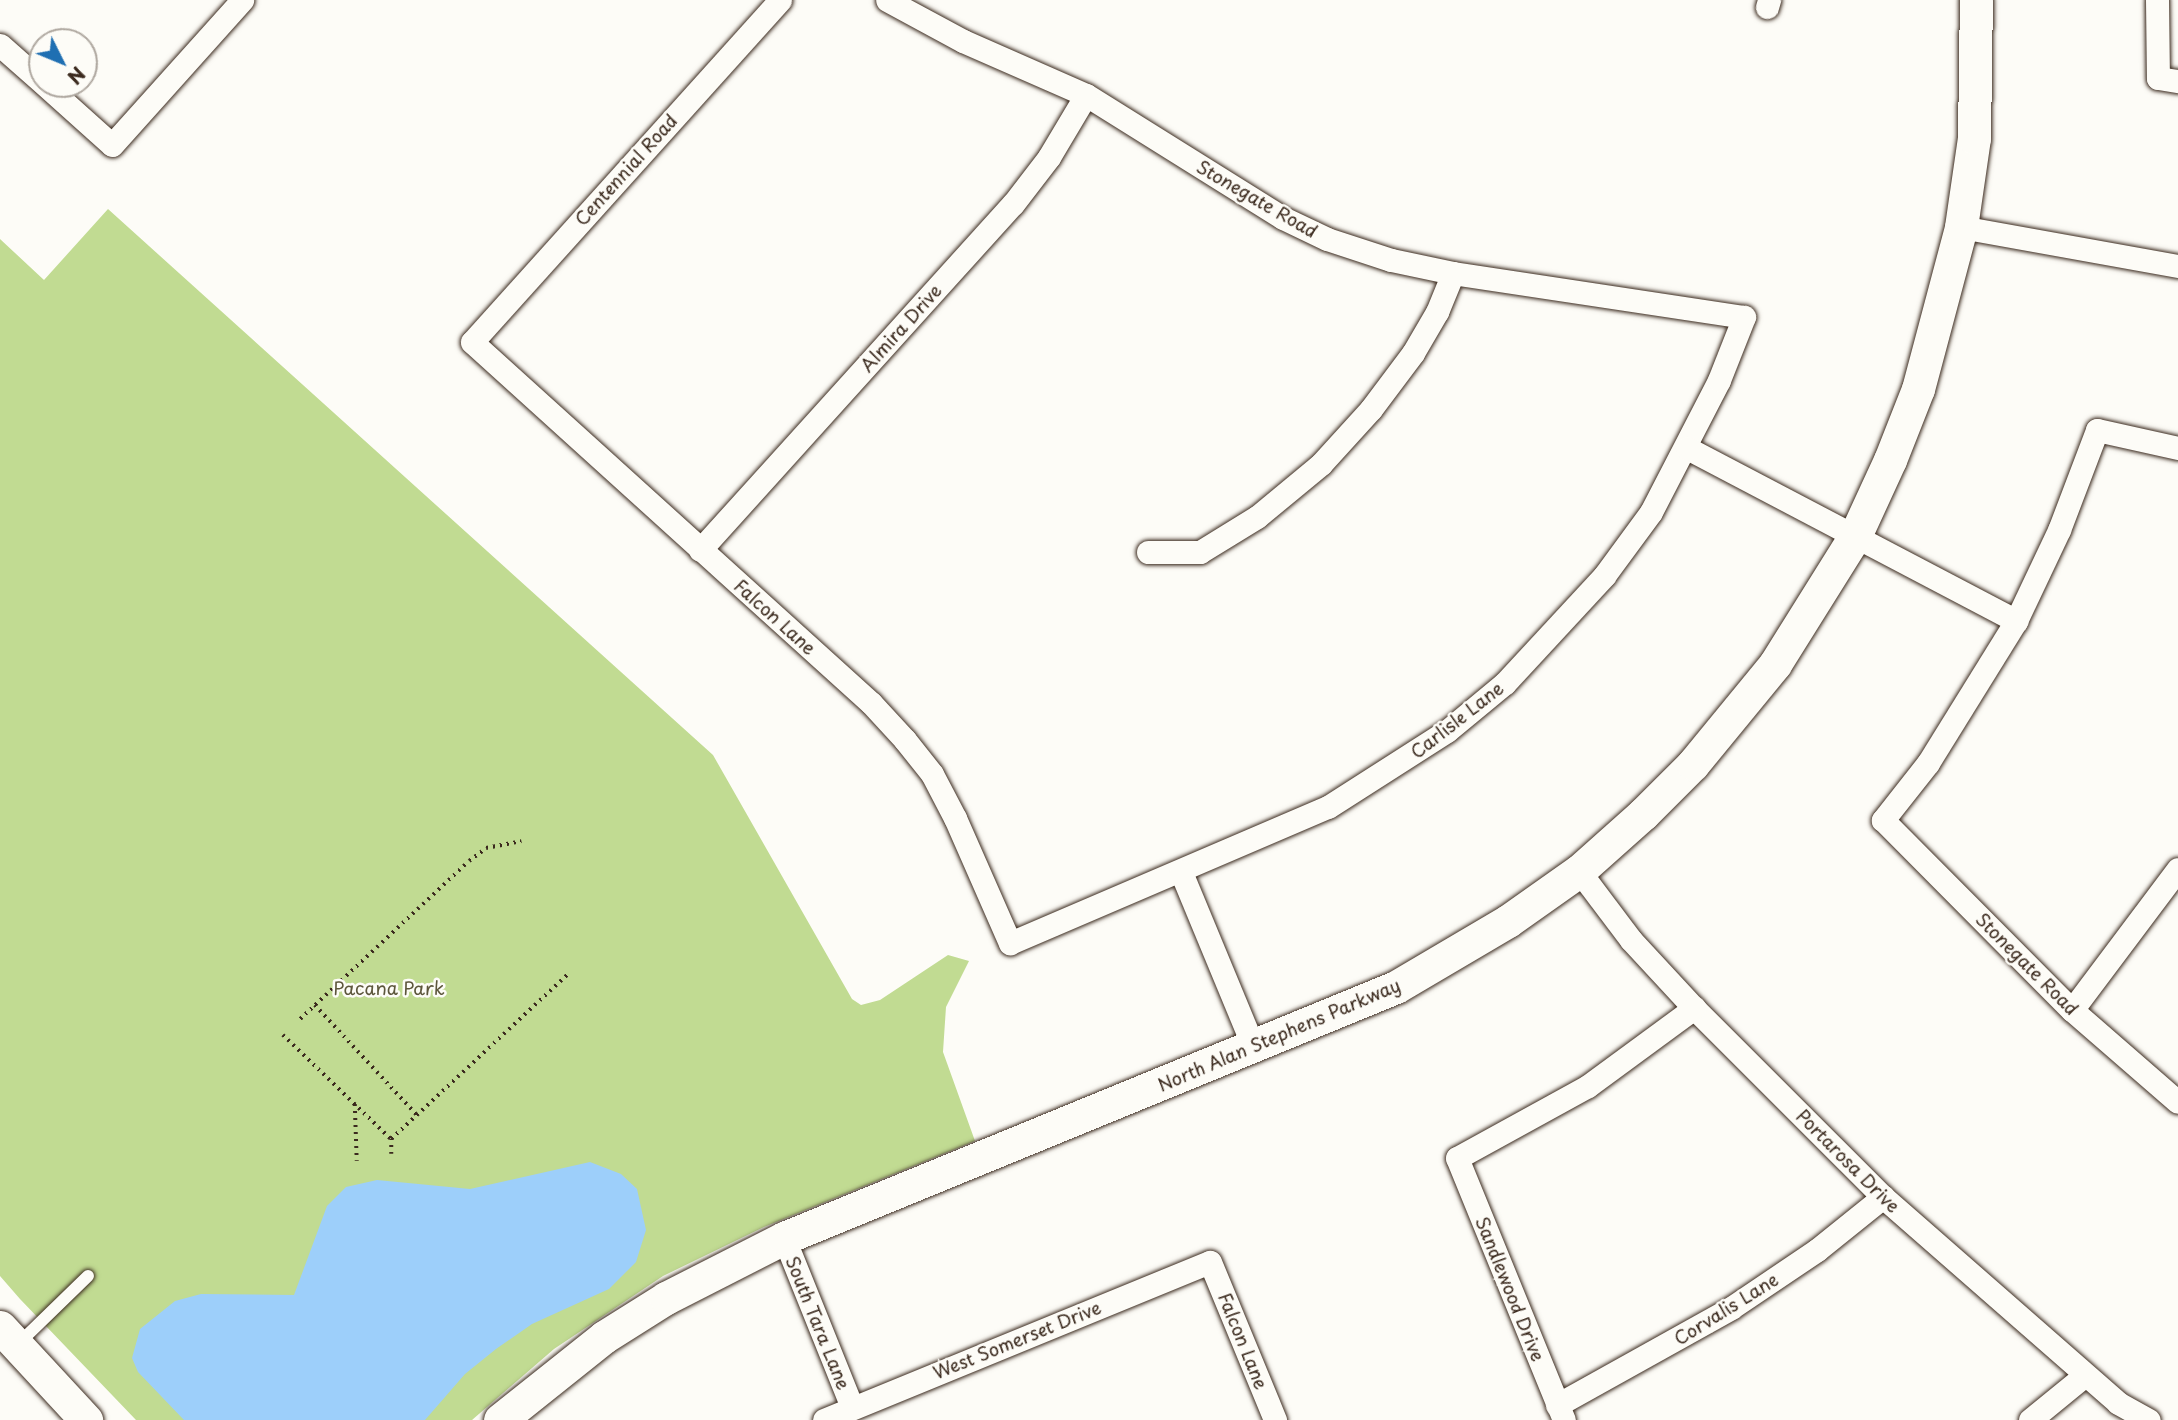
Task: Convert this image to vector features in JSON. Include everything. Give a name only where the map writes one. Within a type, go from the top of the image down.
[{"type":"street","points":[[60,98],[112,145],[242,0]]},
{"type":"street","name":"Centennial Road","points":[[472,342],[780,0]]},
{"type":"street","name":"Stonegate Road","points":[[887,0],[963,41],[1086,95],[1283,218],[1327,239],[1391,260],[1453,272],[1744,317]]},
{"type":"street","name":"North Alan Stephens Parkway","points":[[500,1420],[604,1337],[666,1298],[784,1238],[1396,986],[1508,921],[1579,871],[1693,764],[1744,705],[1822,593],[1855,536],[1918,389],[1961,227],[1974,138],[1976,0]]},
{"type":"street","points":[[2157,0],[2158,78],[2178,82]]},
{"type":"street","points":[[0,45],[28,70]]},
{"type":"street","name":"Almira Drive","points":[[701,550],[1013,204],[1049,157],[1086,95]]},
{"type":"street","points":[[1961,227],[2178,266]]},
{"type":"street","points":[[1148,552],[1200,552],[1257,517],[1321,464],[1371,409],[1413,353],[1437,312],[1453,272]]},
{"type":"street","name":"Carlisle Lane","points":[[1010,943],[1328,807],[1447,731],[1505,683],[1604,576],[1651,512],[1687,448],[1744,317]]},
{"type":"street","name":"Falcon Lane","points":[[472,342],[871,703],[905,740],[932,774],[955,818],[1010,943]]},
{"type":"street","points":[[1687,448],[2016,621],[2059,530],[2097,430],[2178,448]]},
{"type":"street","name":"Stonegate Road","points":[[2016,621],[1934,753],[1883,820],[2072,1010],[2178,1102]]},
{"type":"street","points":[[2072,1010],[2178,869]]},
{"type":"street","name":"Portarosa Drive","points":[[1579,871],[1632,940],[1694,1008],[1883,1197],[2118,1403],[2148,1420]]},
{"type":"street","points":[[1181,872],[1252,1046]]},
{"type":"street","name":"Sandlewood Drive","points":[[1561,1412],[1457,1158],[1588,1086],[1694,1008]]},
{"type":"street","name":"Corvalis Lane","points":[[1561,1412],[1731,1308],[1817,1250],[1883,1197]]},
{"type":"street","name":"South Tara Lane","points":[[784,1238],[852,1407]]},
{"type":"street","name":"Falcon Lane","points":[[1210,1262],[1275,1420]]},
{"type":"street","name":"West Somerset Drive","points":[[824,1420],[1210,1262]]},
{"type":"street","points":[[8,1336],[86,1420]]},
{"type":"street","points":[[2031,1420],[2085,1374]]},
{"type":"lane","points":[[8,1336],[88,1276]]},
{"type":"path","points":[[300,1019],[469,861],[486,848],[521,841]]},
{"type":"path","points":[[391,1139],[569,973]]},
{"type":"path","points":[[315,1005],[417,1115]]},
{"type":"path","points":[[283,1035],[336,1090],[355,1101],[391,1139],[391,1154]]},
{"type":"path","points":[[355,1101],[357,1161]]},
{"type":"green space","name":"Pacana Park","points":[[108,209],[713,755],[852,999],[861,1005],[880,1000],[948,955],[969,961],[946,1007],[943,1052],[975,1141],[764,1227],[663,1276],[554,1349],[472,1420],[136,1420],[20,1299],[0,1276],[0,239],[44,280]]},
{"type":"water","points":[[590,1162],[621,1174],[637,1189],[646,1230],[636,1262],[609,1289],[532,1324],[496,1349],[465,1374],[425,1420],[184,1420],[138,1372],[132,1358],[140,1329],[175,1301],[201,1294],[294,1295],[327,1206],[346,1187],[377,1180],[470,1189]]}]
